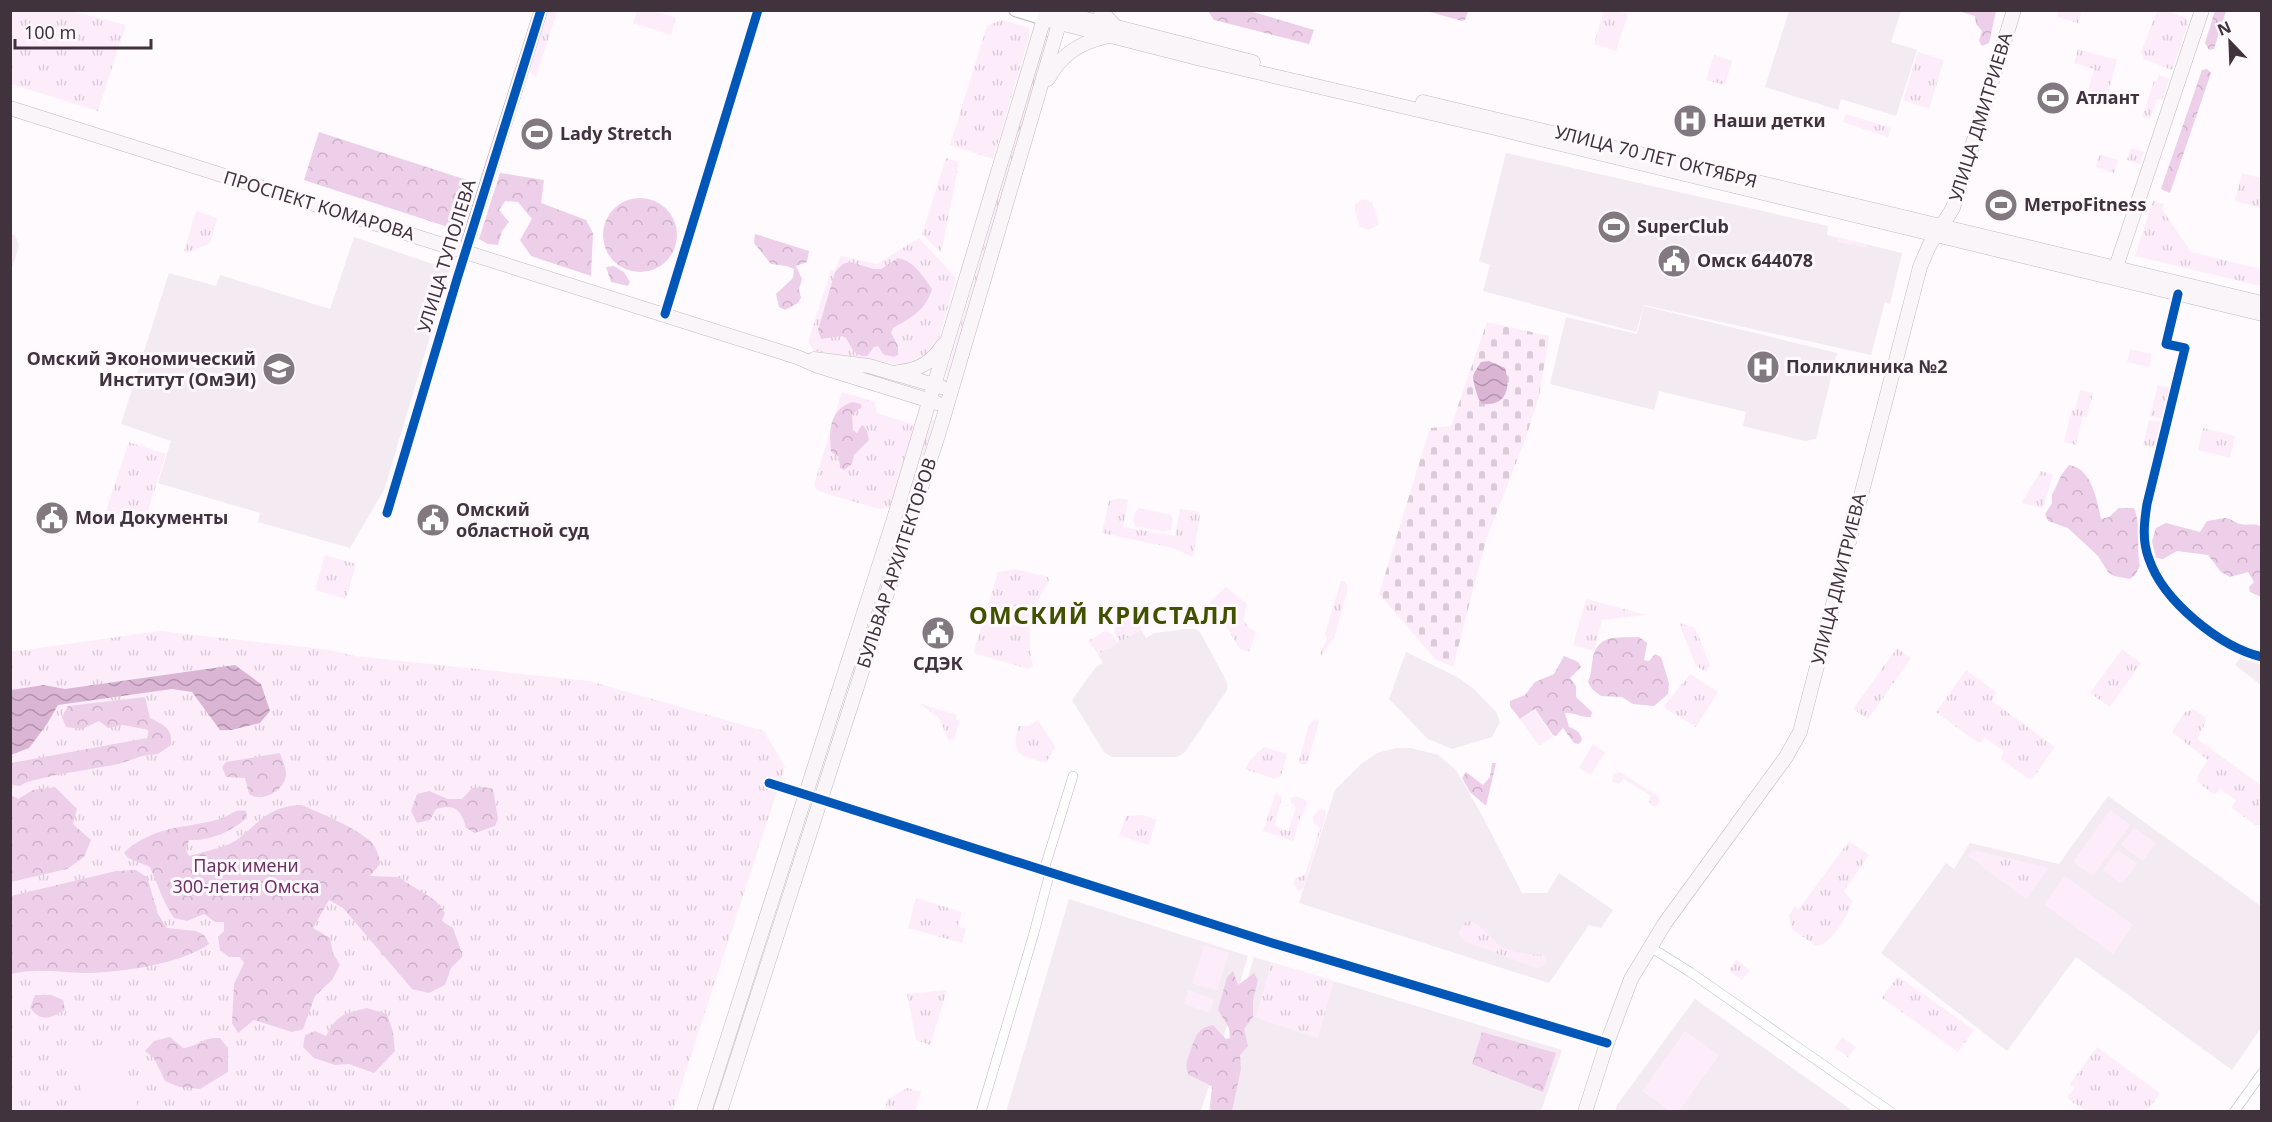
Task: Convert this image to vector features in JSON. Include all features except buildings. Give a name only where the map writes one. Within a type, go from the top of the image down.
[{"type":"main road","points":[[1038,96],[1061,59],[1078,46],[1112,32],[1100,10]]},
{"type":"main road","name":"УЛИЦА ДМИТРИЕВА","points":[[1585,1112],[1631,979],[1650,947],[1786,757],[1800,732],[1920,267],[1923,257],[1953,208],[2014,10]]},
{"type":"main road","points":[[2116,267],[2202,10]]},
{"type":"main road","name":"УЛИЦА 70 ЛЕТ ОКТЯБРЯ","points":[[1054,15],[1112,32],[1940,231],[2262,314]]},
{"type":"main road","name":"БУЛЬВАР АРХИТЕКТОРОВ","points":[[704,1112],[947,406],[1038,96],[1054,15]]},
{"type":"main road","name":"БУЛЬВАР АРХИТЕКТОРОВ","points":[[720,1112],[934,384],[1054,15]]},
{"type":"main road","name":"ПРОСПЕКТ КОМАРОВА","points":[[10,108],[665,314],[818,366],[947,406]]},
{"type":"main road","name":"УЛИЦА 70 ЛЕТ ОКТЯБРЯ","points":[[1940,231],[2116,267],[2262,303]]},
{"type":"main road","points":[[894,372],[914,369],[932,360],[950,333]]},
{"type":"main road","name":"ПРОСПЕКТ КОМАРОВА","points":[[800,358],[869,366],[952,390]]},
{"type":"street","points":[[665,314],[758,10]]},
{"type":"street","points":[[1015,10],[1054,15]]},
{"type":"street","name":"УЛИЦА ТУПОЛЕВА","points":[[387,513],[539,12]]},
{"type":"street","points":[[2178,294],[2166,344],[2185,348],[2147,504],[2144,526],[2149,560],[2158,578],[2189,614],[2232,646],[2246,654],[2262,657]]},
{"type":"street","points":[[981,1112],[1034,933],[1047,871],[1073,776]]},
{"type":"street","points":[[769,783],[1257,938],[1607,1043]]},
{"type":"street","points":[[1650,947],[1891,1112]]},
{"type":"street","points":[[2234,1112],[2262,1073]]},
{"type":"shaded area","points":[[1789,11],[1901,11],[1891,42],[1917,50],[1896,116],[1841,99],[1838,110],[1765,87]]},
{"type":"shaded area","points":[[1506,153],[1828,226],[1827,235],[1902,253],[1890,304],[1885,302],[1871,355],[1644,305],[1636,332],[1483,291],[1490,265],[1479,261]]},
{"type":"shaded area","points":[[11,234],[15,235],[19,246],[11,271]]},
{"type":"shaded area","name":"Омский Экономический Институт (ОмЭИ)","points":[[354,237],[450,270],[384,490],[350,548],[258,522],[260,513],[158,483],[171,441],[121,424],[169,273],[216,286],[220,275],[330,309]]},
{"type":"shaded area","points":[[1644,306],[1837,353],[1816,439],[1805,441],[1743,426],[1746,412],[1659,391],[1654,410],[1550,384],[1566,317],[1637,334]]},
{"type":"shaded area","points":[[1196,629],[1200,632],[1227,682],[1227,690],[1181,755],[1175,757],[1112,757],[1104,752],[1072,700],[1097,666],[1103,663],[1098,654],[1141,630],[1146,638],[1155,633]]},
{"type":"shaded area","points":[[1406,652],[1457,677],[1474,689],[1496,712],[1500,722],[1492,737],[1452,749],[1428,739],[1389,699]]},
{"type":"shaded area","points":[[2240,658],[2261,665],[2261,685],[2235,665]]},
{"type":"shaded area","points":[[1396,748],[1411,748],[1438,755],[1456,770],[1522,893],[1547,893],[1559,873],[1613,910],[1601,928],[1589,925],[1549,983],[1299,903],[1335,790],[1361,764],[1377,753]]},
{"type":"shaded area","points":[[2108,796],[2261,906],[2261,1028],[2232,1070],[2076,957],[2007,1051],[1881,953],[1946,863],[1954,869],[1970,843],[2059,864]]},
{"type":"shaded area","points":[[1069,899],[1248,956],[1201,1111],[1006,1112]]},
{"type":"shaded area","points":[[1254,957],[1562,1050],[1541,1111],[1208,1112]]},
{"type":"shaded area","points":[[1695,999],[1853,1111],[1615,1112],[1617,1105]]},
{"type":"green space","points":[[11,10],[72,11],[126,25],[98,111],[11,84]]},
{"type":"green space","points":[[548,11],[557,12],[536,77],[529,71],[530,65]]},
{"type":"green space","points":[[637,11],[654,11],[676,18],[671,35],[633,23]]},
{"type":"green space","points":[[1208,11],[1250,11],[1314,30],[1309,44],[1214,20]]},
{"type":"green space","points":[[1427,11],[1468,11],[1465,20],[1462,21]]},
{"type":"green space","points":[[1604,11],[1628,14],[1616,51],[1594,44]]},
{"type":"green space","points":[[1958,11],[1996,11],[1989,43],[1982,46],[1979,41],[1982,31],[1976,24],[1975,16]]},
{"type":"green space","points":[[2059,11],[2082,11],[2078,23],[2057,17]]},
{"type":"green space","points":[[2157,11],[2169,11],[2186,18],[2188,22],[2172,70],[2144,59],[2141,52]]},
{"type":"green space","points":[[2215,11],[2226,11],[2214,49],[2209,50],[2205,43]]},
{"type":"green space","points":[[1001,20],[1029,28],[1029,37],[993,159],[950,145],[987,26]]},
{"type":"green space","points":[[1046,35],[1048,36],[947,383],[944,382]]},
{"type":"green space","points":[[2078,49],[2117,60],[2107,96],[2091,104],[2085,102],[2094,69],[2074,63]]},
{"type":"green space","points":[[1918,52],[1944,60],[1929,109],[1903,100]]},
{"type":"green space","points":[[1714,55],[1732,61],[1725,85],[1706,80]]},
{"type":"green space","points":[[2207,69],[2211,73],[2170,193],[2161,189],[2202,70]]},
{"type":"green space","points":[[2159,75],[2169,79],[2162,100],[2157,99],[2150,119],[2142,117],[2154,81],[2156,82]]},
{"type":"green space","points":[[1846,114],[1891,128],[1888,137],[1843,122]]},
{"type":"green space","points":[[319,132],[473,182],[457,230],[304,180]]},
{"type":"green space","points":[[2131,148],[2144,152],[2140,164],[2127,160]]},
{"type":"green space","points":[[2100,154],[2118,160],[2114,173],[2096,167]]},
{"type":"green space","points":[[946,158],[959,162],[941,253],[922,234]]},
{"type":"green space","points":[[500,173],[544,180],[541,203],[586,220],[593,233],[591,276],[531,256],[520,240],[532,219],[518,202],[505,201],[499,210],[509,222],[502,231],[498,245],[488,244],[479,239]]},
{"type":"green space","points":[[2242,173],[2261,178],[2261,208],[2235,201]]},
{"type":"green space","points":[[640,198],[654,201],[666,209],[674,221],[677,235],[674,249],[666,261],[654,269],[640,272],[626,269],[614,261],[606,249],[603,235],[606,221],[614,209],[626,201]]},
{"type":"green space","points":[[1363,199],[1372,202],[1378,219],[1378,225],[1369,230],[1360,227],[1355,211],[1355,204]]},
{"type":"green space","points":[[2153,201],[2164,204],[2162,209],[2191,252],[2261,269],[2261,286],[2135,256]]},
{"type":"green space","points":[[196,211],[217,218],[210,243],[188,253],[184,251]]},
{"type":"green space","points":[[755,234],[809,251],[807,262],[796,266],[802,279],[799,289],[801,298],[798,303],[785,310],[779,307],[776,294],[793,278],[794,269],[771,264],[754,243]]},
{"type":"green space","points":[[1838,237],[1867,245],[1868,248],[1837,242]]},
{"type":"green space","points":[[919,238],[956,278],[934,349],[920,360],[905,365],[814,351],[808,342],[831,270],[834,271],[841,256],[877,264]]},
{"type":"green space","points":[[898,258],[909,262],[922,274],[932,289],[922,308],[893,328],[891,333],[898,346],[898,355],[894,357],[883,354],[878,346],[874,347],[867,356],[863,356],[854,351],[846,338],[841,336],[821,339],[818,330],[835,272],[843,264],[850,262],[881,269]]},
{"type":"green space","points":[[614,266],[624,272],[630,282],[628,286],[611,282],[606,267]]},
{"type":"green space","points":[[1487,322],[1549,336],[1539,396],[1526,437],[1486,540],[1453,667],[1435,659],[1379,594],[1430,428],[1451,426]]},
{"type":"green space","points":[[2130,349],[2152,354],[2149,367],[2127,362]]},
{"type":"green space","points":[[2158,385],[2169,387],[2162,419],[2150,416]]},
{"type":"green space","points":[[2080,390],[2093,393],[2087,417],[2083,416],[2076,445],[2064,442]]},
{"type":"green space","points":[[842,392],[875,402],[877,413],[918,426],[894,502],[888,508],[879,509],[824,493],[817,490],[814,485]]},
{"type":"green space","points":[[852,402],[861,404],[862,407],[852,415],[853,430],[857,433],[863,425],[869,440],[854,455],[852,464],[844,470],[840,468],[839,457],[831,452],[830,436],[835,416],[839,410]]},
{"type":"green space","points":[[931,419],[936,421],[855,675],[851,674]]},
{"type":"green space","points":[[2149,420],[2161,422],[2154,448],[2143,445]]},
{"type":"green space","points":[[2203,428],[2235,436],[2230,458],[2198,450]]},
{"type":"green space","points":[[129,442],[166,454],[144,523],[106,511]]},
{"type":"green space","points":[[2069,465],[2077,467],[2088,479],[2101,519],[2109,517],[2119,508],[2134,508],[2140,566],[2130,579],[2114,576],[2108,572],[2098,556],[2068,528],[2048,521],[2045,514],[2052,503],[2052,495]]},
{"type":"green space","points":[[2041,471],[2053,475],[2043,508],[2021,503]]},
{"type":"green space","points":[[1119,498],[1128,500],[1123,527],[1175,536],[1180,509],[1197,511],[1200,515],[1193,557],[1173,548],[1102,533],[1109,501]]},
{"type":"green space","points":[[1139,508],[1171,515],[1173,519],[1171,530],[1165,532],[1136,526],[1133,522]]},
{"type":"green space","points":[[2225,518],[2240,524],[2261,526],[2261,597],[2250,592],[2249,587],[2254,582],[2248,572],[2230,577],[2221,572],[2208,555],[2177,551],[2163,559],[2156,558],[2152,541],[2156,528],[2166,523],[2200,532],[2207,521]]},
{"type":"green space","points":[[325,555],[356,564],[346,599],[315,590]]},
{"type":"green space","points":[[1015,569],[1048,577],[1049,581],[1031,622],[1030,642],[1033,666],[1028,669],[976,654],[974,651],[998,572]]},
{"type":"green space","points":[[1341,581],[1345,581],[1348,588],[1334,638],[1322,655],[1320,654],[1327,639],[1325,634]]},
{"type":"green space","points":[[1226,587],[1247,604],[1243,620],[1256,632],[1249,652],[1240,649],[1223,621],[1214,620],[1206,606]]},
{"type":"green space","points":[[1586,599],[1646,615],[1602,620],[1594,651],[1573,645]]},
{"type":"green space","points":[[1135,615],[1141,625],[1141,630],[1098,654],[1088,641],[1105,631],[1111,633],[1117,642],[1119,640],[1114,632],[1116,625]]},
{"type":"green space","points":[[1679,623],[1695,628],[1710,665],[1706,672],[1696,666]]},
{"type":"green space","name":"Парк имени 300-летия Омска","points":[[160,631],[330,650],[354,656],[589,681],[764,731],[785,767],[673,1111],[11,1111],[10,652]]},
{"type":"green space","points":[[1639,637],[1647,643],[1644,660],[1649,661],[1655,654],[1661,657],[1669,683],[1668,694],[1654,706],[1633,704],[1622,697],[1601,696],[1592,689],[1588,682],[1594,653],[1602,642],[1615,638]]},
{"type":"green space","points":[[1897,648],[1911,658],[1868,719],[1853,709]]},
{"type":"green space","points":[[2122,649],[2141,663],[2110,707],[2090,693]]},
{"type":"green space","points":[[1564,656],[1578,662],[1581,667],[1570,678],[1576,686],[1576,697],[1592,712],[1591,717],[1565,713],[1569,727],[1580,735],[1582,740],[1579,744],[1574,743],[1563,728],[1556,736],[1553,735],[1535,709],[1520,719],[1510,706],[1510,701],[1525,695],[1535,682],[1554,674]]},
{"type":"green space","points":[[1966,670],[1996,692],[1992,701],[2055,747],[2033,778],[2029,779],[2002,760],[2004,751],[1985,738],[1978,743],[1936,712]]},
{"type":"green space","points":[[1690,674],[1718,692],[1696,727],[1663,707]]},
{"type":"green space","points":[[145,697],[150,718],[163,725],[171,735],[171,745],[158,754],[142,756],[119,764],[56,775],[20,786],[11,785],[11,763],[147,738],[149,730],[123,725],[108,728],[99,721],[82,729],[66,727],[62,717],[68,706]]},
{"type":"green space","points":[[919,703],[957,715],[956,720],[960,721],[954,739],[948,740],[940,719]]},
{"type":"green space","points":[[2193,709],[2205,717],[2206,721],[2197,739],[2261,785],[2260,825],[2255,825],[2233,809],[2232,806],[2236,800],[2220,789],[2213,794],[2197,781],[2198,775],[2208,760],[2173,733],[2185,712]]},
{"type":"green space","points":[[1535,710],[1553,737],[1539,746],[1520,719]]},
{"type":"green space","points":[[1315,719],[1319,721],[1307,764],[1300,764],[1299,760],[1309,725]]},
{"type":"green space","points":[[1038,720],[1055,747],[1046,763],[1024,756],[1017,749],[1018,726],[1028,726]]},
{"type":"green space","points":[[1593,744],[1605,752],[1591,775],[1579,768]]},
{"type":"green space","points":[[1264,747],[1287,754],[1281,776],[1274,779],[1245,769],[1250,760]]},
{"type":"green space","points":[[280,753],[285,768],[284,782],[276,791],[265,796],[249,794],[245,778],[226,777],[222,767],[226,762]]},
{"type":"green space","points":[[1492,763],[1496,763],[1486,806],[1470,792],[1462,778],[1466,772],[1483,785],[1490,777]]},
{"type":"green space","points":[[1620,772],[1659,797],[1660,801],[1656,807],[1649,801],[1651,796],[1624,779],[1619,784],[1612,781],[1614,774]]},
{"type":"green space","points":[[55,787],[77,809],[73,824],[91,840],[84,857],[67,869],[11,882],[11,795],[18,799],[33,790]]},
{"type":"green space","points":[[472,788],[493,789],[498,819],[495,826],[475,833],[466,828],[459,812],[452,808],[436,809],[430,820],[417,823],[411,811],[417,794],[429,791],[448,799],[462,799]]},
{"type":"green space","points":[[1276,792],[1282,798],[1274,826],[1288,831],[1296,807],[1291,803],[1291,798],[1296,796],[1307,801],[1293,841],[1263,831]]},
{"type":"green space","points":[[302,805],[344,824],[371,841],[377,850],[380,864],[370,876],[398,877],[436,901],[445,913],[442,921],[453,928],[463,956],[451,968],[445,985],[429,993],[412,989],[343,908],[329,900],[313,928],[330,938],[333,953],[340,965],[332,980],[315,996],[303,1029],[292,1032],[254,1020],[238,1033],[232,1023],[234,984],[244,963],[240,957],[229,957],[220,950],[218,937],[224,931],[224,922],[215,922],[204,914],[187,921],[174,918],[150,867],[128,858],[124,853],[134,844],[156,833],[220,819],[238,811],[246,811],[247,818],[227,831],[205,839],[189,840],[186,850],[189,856],[234,842],[273,811]]},
{"type":"green space","points":[[1321,809],[1326,812],[1326,815],[1303,889],[1298,891],[1293,883],[1296,878],[1305,875],[1320,828],[1314,823],[1313,816]]},
{"type":"green space","points":[[2110,810],[2130,825],[2093,876],[2073,862]]},
{"type":"green space","points":[[1143,815],[1156,820],[1149,845],[1119,836],[1126,816]]},
{"type":"green space","points":[[2134,828],[2156,843],[2143,861],[2121,845]]},
{"type":"green space","points":[[1849,841],[1869,855],[1844,891],[1852,901],[1843,921],[1833,936],[1816,946],[1792,929],[1789,915],[1795,906],[1799,909]]},
{"type":"green space","points":[[1973,850],[2049,868],[2026,899],[1968,856]]},
{"type":"green space","points":[[2118,850],[2137,864],[2122,884],[2103,870]]},
{"type":"green space","points":[[136,870],[147,877],[158,914],[167,928],[196,931],[204,935],[209,944],[183,957],[132,969],[98,973],[38,971],[11,974],[11,896],[116,871]]},
{"type":"green space","points":[[2065,876],[2133,925],[2113,954],[2044,904]]},
{"type":"green space","points":[[916,898],[962,912],[958,926],[966,929],[962,943],[908,928]]},
{"type":"green space","points":[[1469,921],[1482,928],[1502,947],[1528,954],[1544,955],[1547,960],[1543,967],[1536,968],[1466,942],[1460,937],[1459,932],[1464,923]]},
{"type":"green space","points":[[1204,945],[1229,953],[1217,991],[1192,983]]},
{"type":"green space","points":[[1736,960],[1750,970],[1742,980],[1729,971]]},
{"type":"green space","points":[[1271,962],[1334,981],[1318,1038],[1256,1018]]},
{"type":"green space","points":[[1233,971],[1238,985],[1254,973],[1258,980],[1253,1000],[1253,1017],[1244,1029],[1248,1046],[1240,1055],[1241,1069],[1232,1111],[1212,1111],[1210,1107],[1212,1086],[1189,1075],[1186,1063],[1195,1039],[1207,1026],[1213,1025],[1226,1039],[1230,1038],[1229,1028],[1218,1010],[1227,977]]},
{"type":"green space","points":[[1898,976],[1974,1030],[1958,1052],[1882,998]]},
{"type":"green space","points":[[947,990],[930,1045],[916,1040],[907,994]]},
{"type":"green space","points":[[1188,990],[1214,999],[1210,1013],[1184,1004]]},
{"type":"green space","points":[[35,995],[51,995],[63,1000],[65,1010],[46,1018],[38,1016],[30,1008]]},
{"type":"green space","points":[[367,1008],[387,1014],[393,1032],[395,1051],[374,1073],[349,1064],[335,1065],[314,1058],[303,1047],[305,1035],[315,1031],[326,1036],[334,1023],[342,1016]]},
{"type":"green space","points":[[1685,1031],[1719,1055],[1679,1111],[1670,1111],[1642,1091]]},
{"type":"green space","points":[[1482,1032],[1556,1053],[1543,1092],[1472,1064]]},
{"type":"green space","points":[[170,1037],[183,1048],[209,1039],[220,1038],[228,1048],[228,1072],[200,1089],[179,1087],[165,1081],[154,1058],[145,1051],[154,1041]]},
{"type":"green space","points":[[1842,1037],[1856,1047],[1848,1057],[1835,1048]]},
{"type":"green space","points":[[117,1040],[139,1111],[88,1111],[70,1055]]},
{"type":"green space","points":[[2097,1047],[2160,1093],[2147,1111],[2086,1111],[2067,1098],[2074,1088],[2070,1084]]},
{"type":"green space","points":[[907,1088],[921,1092],[915,1111],[885,1108],[887,1100]]},
{"type":"water","points":[[1489,361],[1505,368],[1507,388],[1505,394],[1497,402],[1483,404],[1478,396],[1473,376],[1481,362]]},
{"type":"water","points":[[235,665],[261,684],[270,711],[260,723],[231,730],[220,730],[192,692],[172,689],[58,705],[29,748],[11,755],[11,690],[44,685],[65,689]]},
{"type":"cycle path","points":[[387,513],[541,10]]},
{"type":"cycle path","points":[[665,314],[758,10]]},
{"type":"cycle path","points":[[2178,294],[2166,344],[2185,348],[2147,504],[2145,545],[2156,575],[2180,606],[2211,633],[2246,652],[2262,657]]},
{"type":"cycle path","points":[[769,783],[1269,942],[1607,1043]]},
{"type":"place","name":"Атлант","points":[[2053,98]]},
{"type":"place","name":"Наши детки","points":[[1690,121]]},
{"type":"place","name":"Lady Stretch","points":[[537,134]]},
{"type":"place","name":"МетроFitness","points":[[2001,205]]},
{"type":"place","name":"SuperClub","points":[[1614,227]]},
{"type":"place","name":"Омск 644078","points":[[1674,261]]},
{"type":"place","name":"Поликлиника №2","points":[[1763,367]]},
{"type":"place","name":"Омский Экономический Институт (ОмЭИ)","points":[[279,369]]},
{"type":"place","name":"Мои Документы","points":[[52,518]]},
{"type":"place","name":"Омский областной суд","points":[[433,520]]},
{"type":"place","name":"СДЭК","points":[[938,633]]},
{"type":"district","name":"ОМСКИЙ КРИСТАЛЛ","points":[[1104,616]]}]
